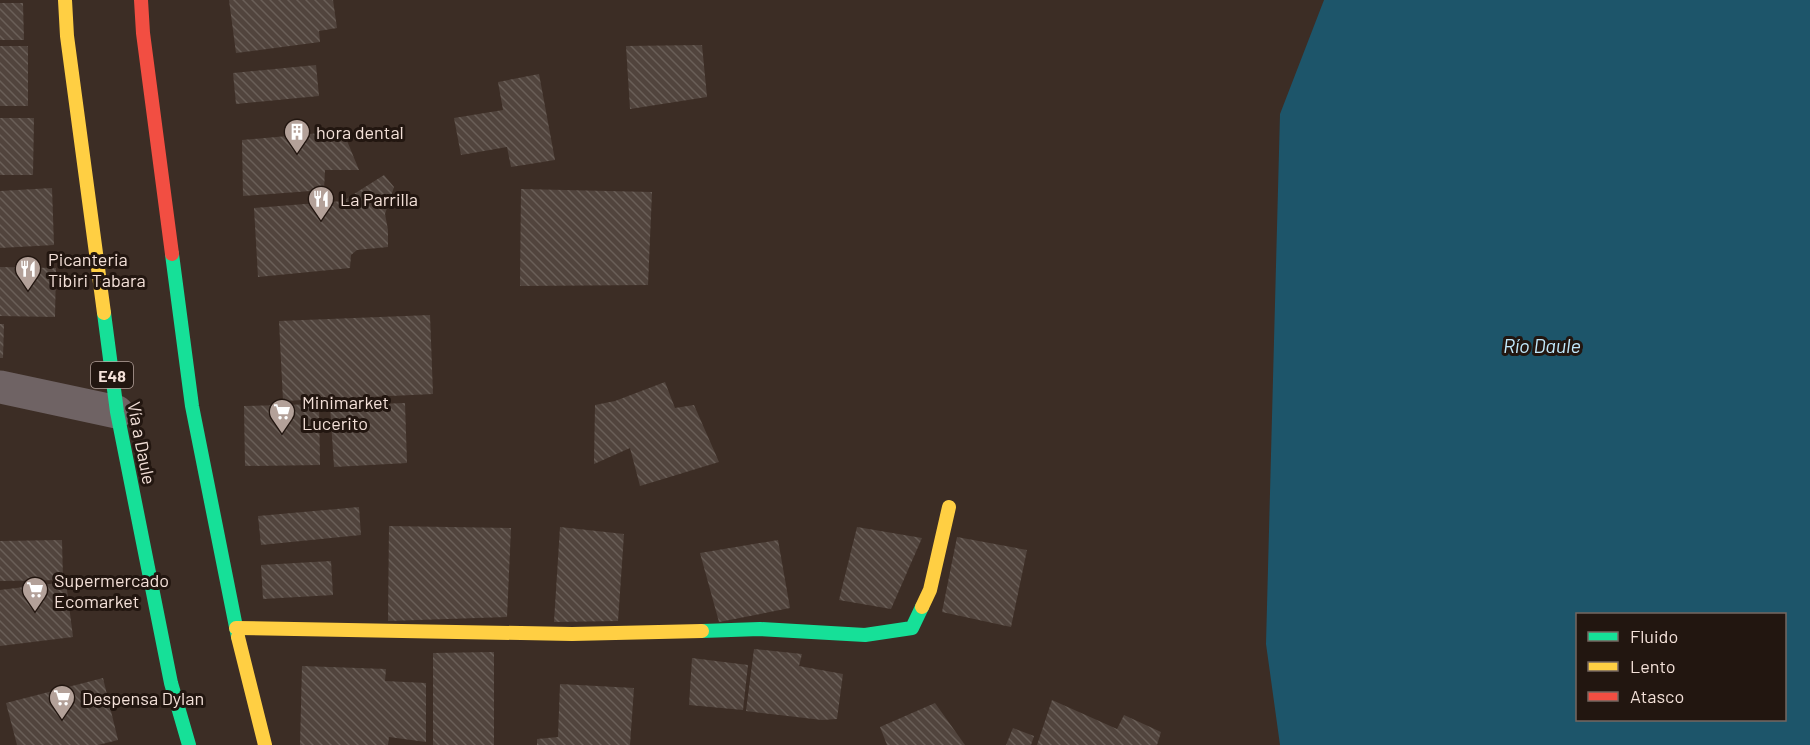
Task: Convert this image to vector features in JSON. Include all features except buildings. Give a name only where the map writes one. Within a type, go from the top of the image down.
[{"type":"main road","name":"Vía a Daule","points":[[65,0],[117,412],[171,683],[189,745]]},
{"type":"main road","points":[[141,0],[143,33],[192,406],[236,628],[266,745]]},
{"type":"main road","points":[[236,628],[572,634],[760,629],[865,635],[912,628],[930,590],[948,507]]},
{"type":"street","points":[[0,387],[117,412]]},
{"type":"water","name":"Río Daule","points":[[1324,0],[1810,0],[1810,745],[1280,745],[1266,644],[1280,114]]},
{"type":"traffic: fast","points":[[172,254],[192,406],[238,637]]},
{"type":"traffic: fast","points":[[104,313],[117,412],[171,683],[189,745]]},
{"type":"traffic: fast","points":[[702,631],[760,629],[865,635],[912,628],[922,607]]},
{"type":"traffic: slow","points":[[65,0],[67,36],[104,313]]},
{"type":"traffic: slow","points":[[922,607],[930,590],[949,507]]},
{"type":"traffic: slow","points":[[236,628],[572,634],[702,631]]},
{"type":"traffic: slow","points":[[238,637],[265,745]]},
{"type":"traffic: jam","points":[[141,0],[143,33],[172,254]]},
{"type":"place","name":"hora dental","points":[[297,155]]},
{"type":"place","name":"La Parrilla","points":[[321,222]]},
{"type":"place","name":"Picanteria Tibiri Tabara","points":[[28,292]]},
{"type":"place","name":"Minimarket Lucerito","points":[[282,435]]},
{"type":"place","name":"Supermercado Ecomarket","points":[[35,613]]},
{"type":"place","name":"Despensa Dylan","points":[[62,721]]}]
